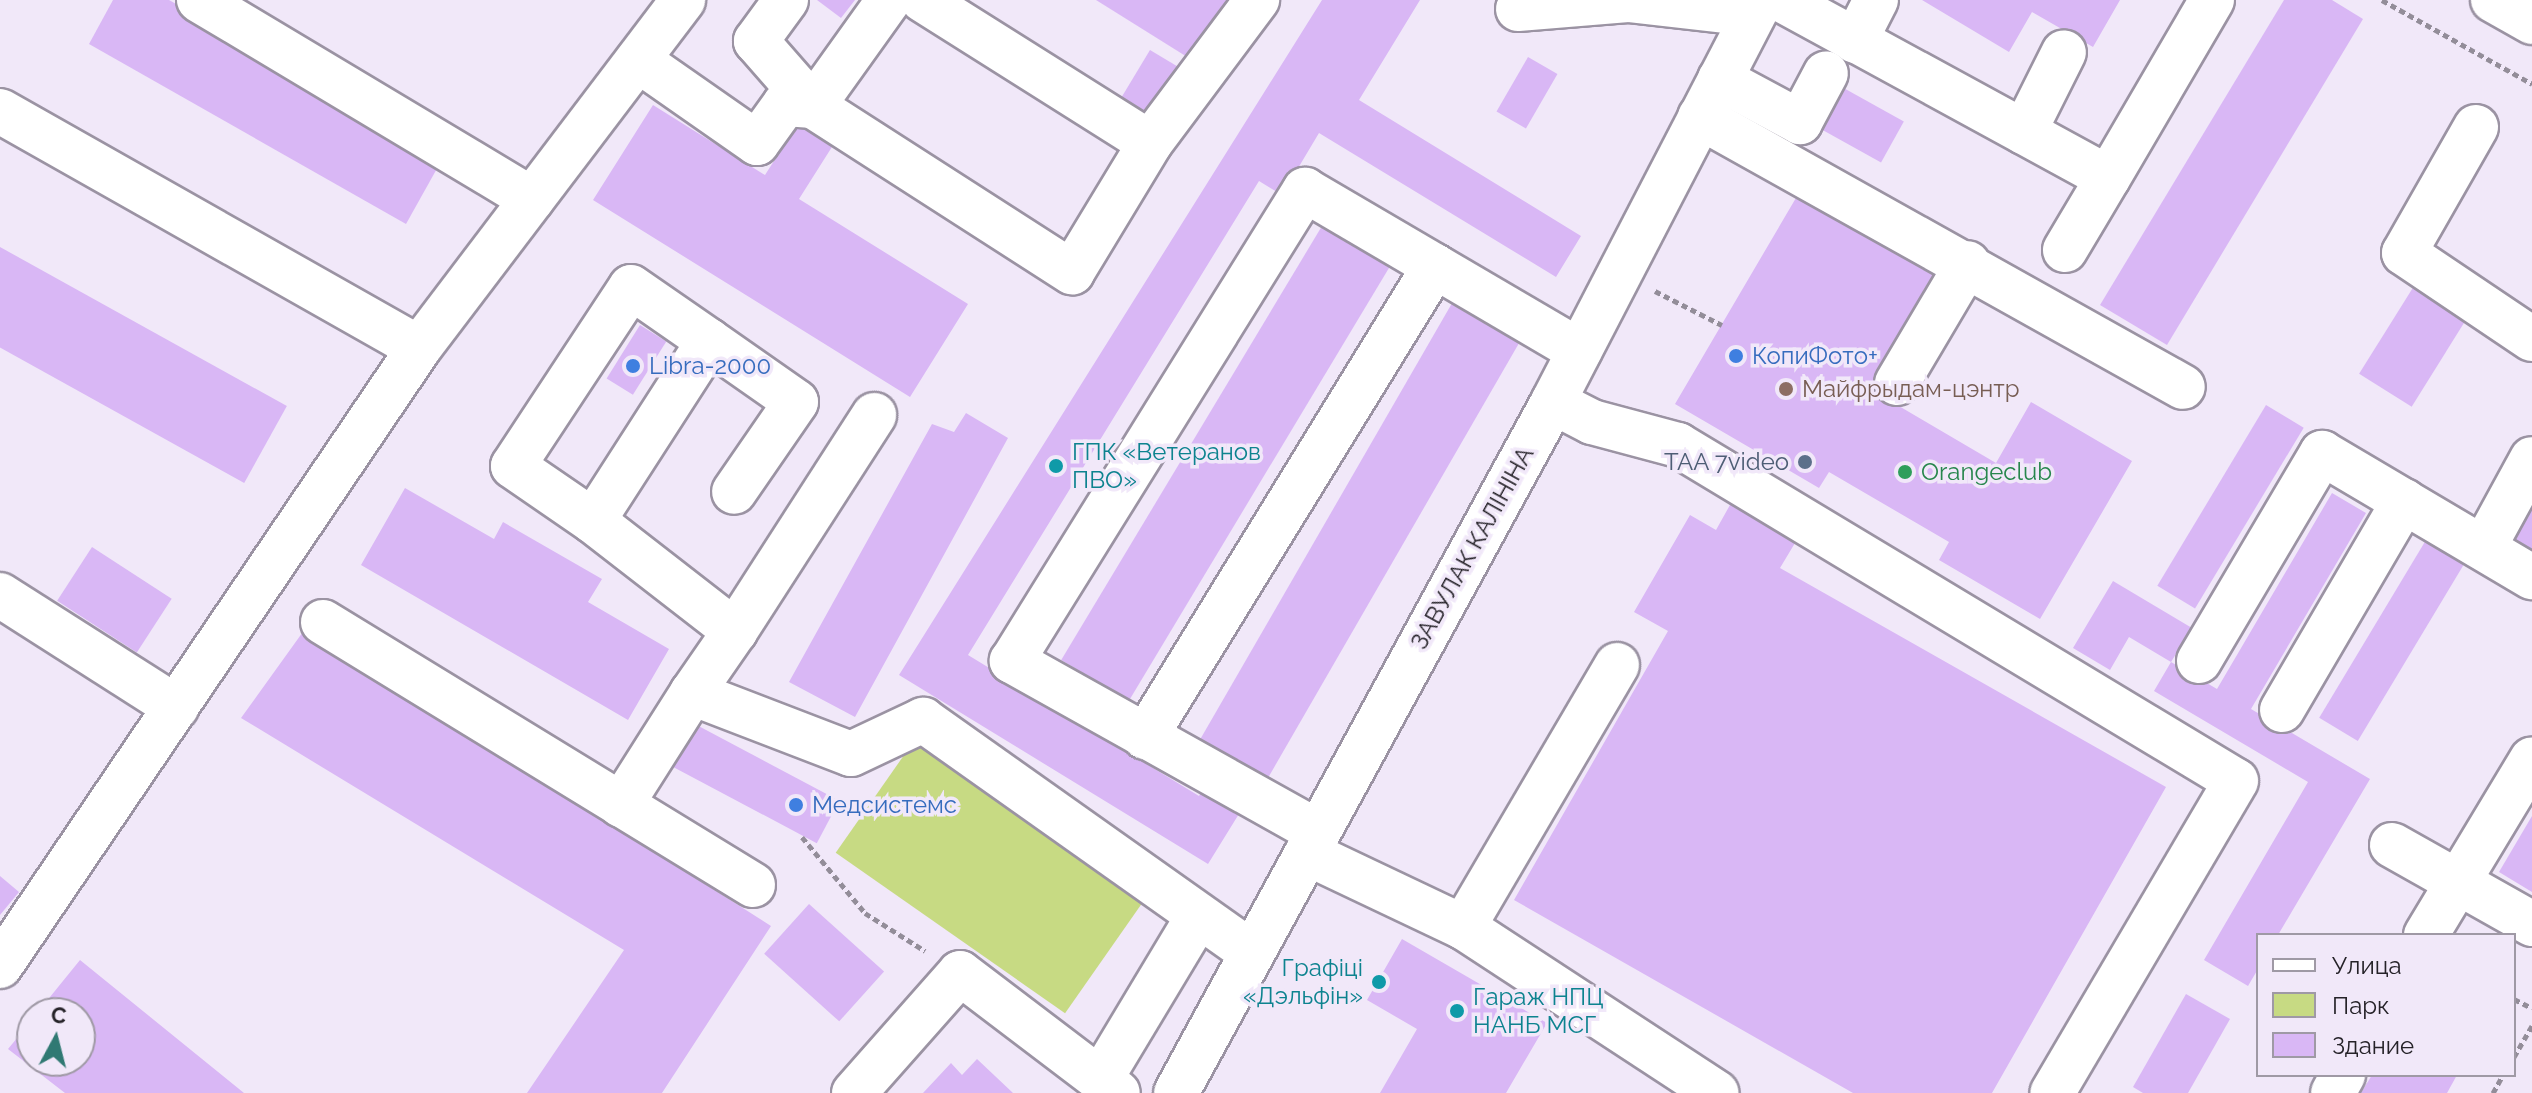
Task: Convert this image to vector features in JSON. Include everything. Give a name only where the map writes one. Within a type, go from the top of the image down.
[{"type":"street","points":[[199,0],[532,199]]},
{"type":"street","points":[[0,966],[419,348],[683,0]]},
{"type":"street","points":[[786,0],[756,41],[813,106],[1072,272],[1150,143],[1257,0]]},
{"type":"street","points":[[813,106],[889,0]]},
{"type":"street","points":[[923,0],[1150,143]]},
{"type":"street","points":[[1518,9],[1628,0],[1765,5],[1855,41],[2108,178]]},
{"type":"street","points":[[1855,41],[1876,0]]},
{"type":"street","points":[[2065,250],[2212,0]]},
{"type":"street","points":[[2493,0],[2532,22]]},
{"type":"street","name":"ЗАВУЛАК КАЛІНІНА","points":[[1176,1093],[1553,402],[1710,98],[1765,5]]},
{"type":"street","points":[[2024,132],[2064,52]]},
{"type":"street","points":[[638,60],[757,143],[785,104],[813,106]]},
{"type":"street","points":[[1710,98],[1800,122],[1826,73]]},
{"type":"street","points":[[1710,98],[1968,263],[2183,387]]},
{"type":"street","points":[[0,111],[419,348]]},
{"type":"street","points":[[2476,127],[2404,253],[2532,339]]},
{"type":"street","points":[[1579,351],[1305,190],[1012,661],[1145,737],[1312,842],[1463,927],[1717,1093]]},
{"type":"street","points":[[1897,383],[1968,263]]},
{"type":"street","points":[[1145,737],[1435,266]]},
{"type":"street","points":[[734,492],[796,402],[631,287],[513,466],[593,521],[735,631]]},
{"type":"street","points":[[593,521],[709,341]]},
{"type":"street","points":[[1553,402],[1592,422],[1678,445],[2236,781],[2052,1093]]},
{"type":"street","points":[[621,805],[874,415]]},
{"type":"street","points":[[2199,661],[2322,453],[2532,577]]},
{"type":"street","points":[[2484,547],[2532,459]]},
{"type":"street","points":[[2282,710],[2404,501]]},
{"type":"street","points":[[0,595],[176,707]]},
{"type":"street","points":[[323,622],[753,885]]},
{"type":"street","points":[[1463,927],[1617,665]]},
{"type":"street","points":[[692,693],[851,754],[923,720],[1197,918],[1251,952]]},
{"type":"street","points":[[2427,933],[2532,759]]},
{"type":"street","points":[[2392,845],[2532,924]]},
{"type":"street","points":[[854,1093],[960,973],[1110,1086],[1197,918]]},
{"type":"path","points":[[2382,0],[2532,84]]},
{"type":"path","points":[[1658,293],[1722,325]]},
{"type":"path","points":[[802,837],[865,913],[960,973]]},
{"type":"path","points":[[2516,1054],[2532,1026]]},
{"type":"green space","points":[[916,738],[1145,899],[1065,1013],[836,853]]},
{"type":"building","points":[[113,0],[169,0],[444,156],[406,224],[89,44]]},
{"type":"building","points":[[817,0],[855,0],[841,18]]},
{"type":"building","points":[[1096,0],[1230,0],[1192,60]]},
{"type":"building","name":"ГПК «Ветеранов ПВО»","points":[[1322,0],[1420,0],[1359,100],[1581,236],[1556,277],[1319,133],[1282,195],[1259,181],[968,655],[1199,796],[1205,786],[1242,809],[1208,864],[899,675]]},
{"type":"building","points":[[1922,0],[2120,0],[2093,47],[2032,12],[2009,52]]},
{"type":"building","points":[[2284,0],[2332,0],[2363,19],[2167,345],[2100,305]]},
{"type":"building","points":[[1150,50],[1183,70],[1154,119],[1121,99]]},
{"type":"building","points":[[1528,57],[1557,74],[1526,129],[1496,112]]},
{"type":"building","points":[[1840,86],[1904,121],[1881,162],[1817,127]]},
{"type":"building","points":[[653,105],[765,175],[802,117],[837,139],[799,199],[968,304],[910,397],[593,200]]},
{"type":"building","points":[[1803,186],[1947,270],[1875,392],[1996,463],[2031,402],[2132,461],[2040,619],[1939,560],[1949,542],[1829,472],[1819,488],[1675,404]]},
{"type":"building","points":[[1328,216],[1396,257],[1129,701],[1061,660]]},
{"type":"building","points":[[0,247],[287,406],[244,483],[0,348]]},
{"type":"building","points":[[2419,278],[2472,311],[2412,407],[2359,374]]},
{"type":"building","points":[[1455,298],[1523,337],[1268,778],[1200,739]]},
{"type":"building","name":"Libra-2000","points":[[640,325],[666,341],[633,395],[607,378]]},
{"type":"building","points":[[2266,405],[2304,428],[2195,609],[2157,586]]},
{"type":"building","points":[[966,413],[1008,438],[855,717],[789,682],[932,424],[954,432]]},
{"type":"building","points":[[405,488],[494,539],[503,522],[602,579],[588,602],[669,649],[628,720],[361,565]]},
{"type":"building","points":[[2332,493],[2366,513],[2251,709],[2370,779],[2279,933],[2256,933],[2256,972],[2248,986],[2204,960],[2308,782],[2154,691],[2171,662],[2217,689]]},
{"type":"building","points":[[1735,496],[1801,533],[1780,568],[2166,787],[1992,1093],[1853,1093],[1514,900],[1668,631],[1634,612],[1690,515],[1716,530]]},
{"type":"building","points":[[2532,507],[2532,552],[2512,540]]},
{"type":"building","points":[[2432,530],[2471,553],[2358,741],[2319,718]]},
{"type":"building","points":[[92,547],[172,599],[137,652],[57,601]]},
{"type":"building","points":[[2113,581],[2192,628],[2171,662],[2129,637],[2110,670],[2073,648]]},
{"type":"building","points":[[305,629],[771,926],[662,1093],[527,1093],[624,950],[241,718]]},
{"type":"building","points":[[691,722],[839,801],[817,843],[668,764]]},
{"type":"building","points":[[2532,816],[2532,892],[2499,872]]},
{"type":"building","points":[[0,876],[19,892],[0,915]]},
{"type":"building","points":[[809,904],[884,972],[839,1021],[764,954]]},
{"type":"building","name":"Гараж НПЦ НАНБ МСГ","points":[[1402,939],[1547,1023],[1506,1093],[1380,1093],[1417,1029],[1367,1000]]},
{"type":"building","points":[[80,960],[244,1093],[65,1093],[44,1077],[96,1077],[96,997],[50,997]]},
{"type":"building","points":[[2186,994],[2230,1019],[2188,1093],[2143,1093],[2133,1087]]},
{"type":"building","points":[[16,1039],[16,1055],[8,1049]]},
{"type":"building","points":[[977,1059],[1013,1093],[923,1093],[951,1063],[962,1075]]},
{"type":"building","points":[[2371,1077],[2456,1077],[2447,1093],[2361,1093]]},
{"type":"place","name":"КопиФото+","points":[[1736,356]]},
{"type":"place","name":"Libra-2000","points":[[633,366]]},
{"type":"place","name":"Майфрыдам-цэнтр","points":[[1786,389]]},
{"type":"place","name":"ТАА 7video","points":[[1805,462]]},
{"type":"place","name":"ГПК «Ветеранов ПВО»","points":[[1056,466]]},
{"type":"place","name":"Orangeclub","points":[[1905,472]]},
{"type":"place","name":"Медсистемс","points":[[796,805]]},
{"type":"place","name":"Графіці «Дэльфін»","points":[[1379,982]]},
{"type":"place","name":"Гараж НПЦ НАНБ МСГ","points":[[1457,1011]]}]
